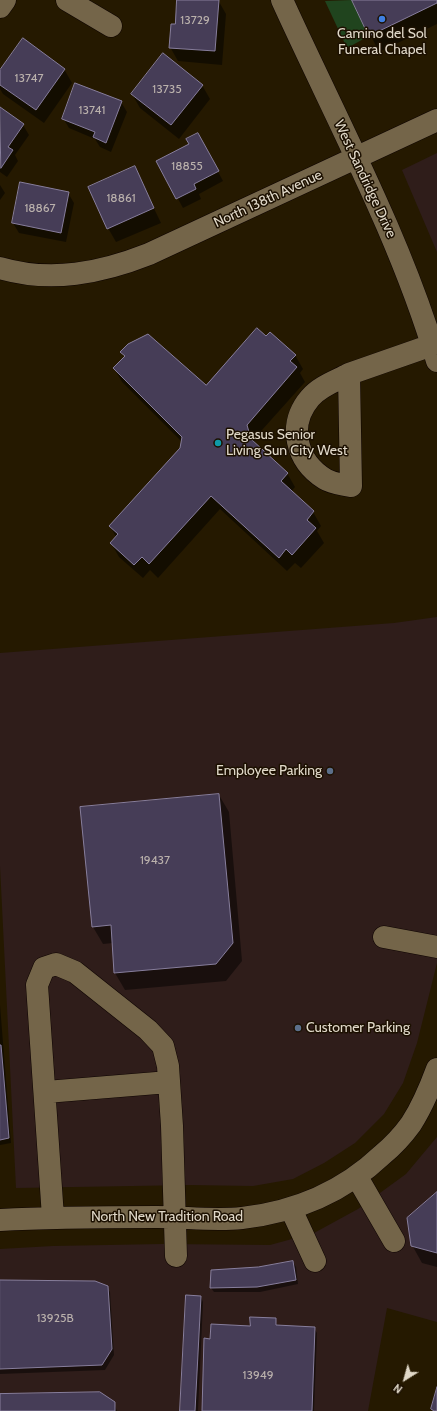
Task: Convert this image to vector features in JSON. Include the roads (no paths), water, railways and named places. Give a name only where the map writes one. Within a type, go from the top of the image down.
[{"type":"street","points":[[0,7],[5,0]]},
{"type":"street","points":[[67,0],[112,26]]},
{"type":"street","name":"West Sandridge Drive","points":[[282,0],[406,270],[435,353]]},
{"type":"street","name":"North 138th Avenue","points":[[0,268],[35,276],[78,274],[124,264],[149,254],[437,120]]},
{"type":"street","points":[[349,374],[352,486],[331,482],[314,471],[301,455],[296,438],[300,414],[311,397],[322,388],[349,374],[435,353]]},
{"type":"street","points":[[384,937],[437,948]]},
{"type":"street","points":[[53,1216],[46,1092],[37,985],[44,968],[56,964],[75,972],[155,1037],[163,1046],[168,1066],[169,1082],[176,1217],[176,1256]]},
{"type":"street","name":"North New Tradition Road","points":[[0,1220],[53,1216],[241,1218],[291,1209],[322,1197],[357,1177],[394,1144],[410,1125],[422,1103],[437,1069]]},
{"type":"street","points":[[46,1092],[169,1082]]},
{"type":"street","points":[[357,1177],[394,1241]]},
{"type":"street","points":[[291,1209],[315,1261]]},
{"type":"place","name":"Camino del Sol Funeral Chapel","points":[[382,19]]},
{"type":"place","name":"Pegasus Senior Living Sun City West","points":[[218,443]]},
{"type":"place","name":"Employee Parking","points":[[330,771]]},
{"type":"place","name":"Customer Parking","points":[[298,1028]]}]
